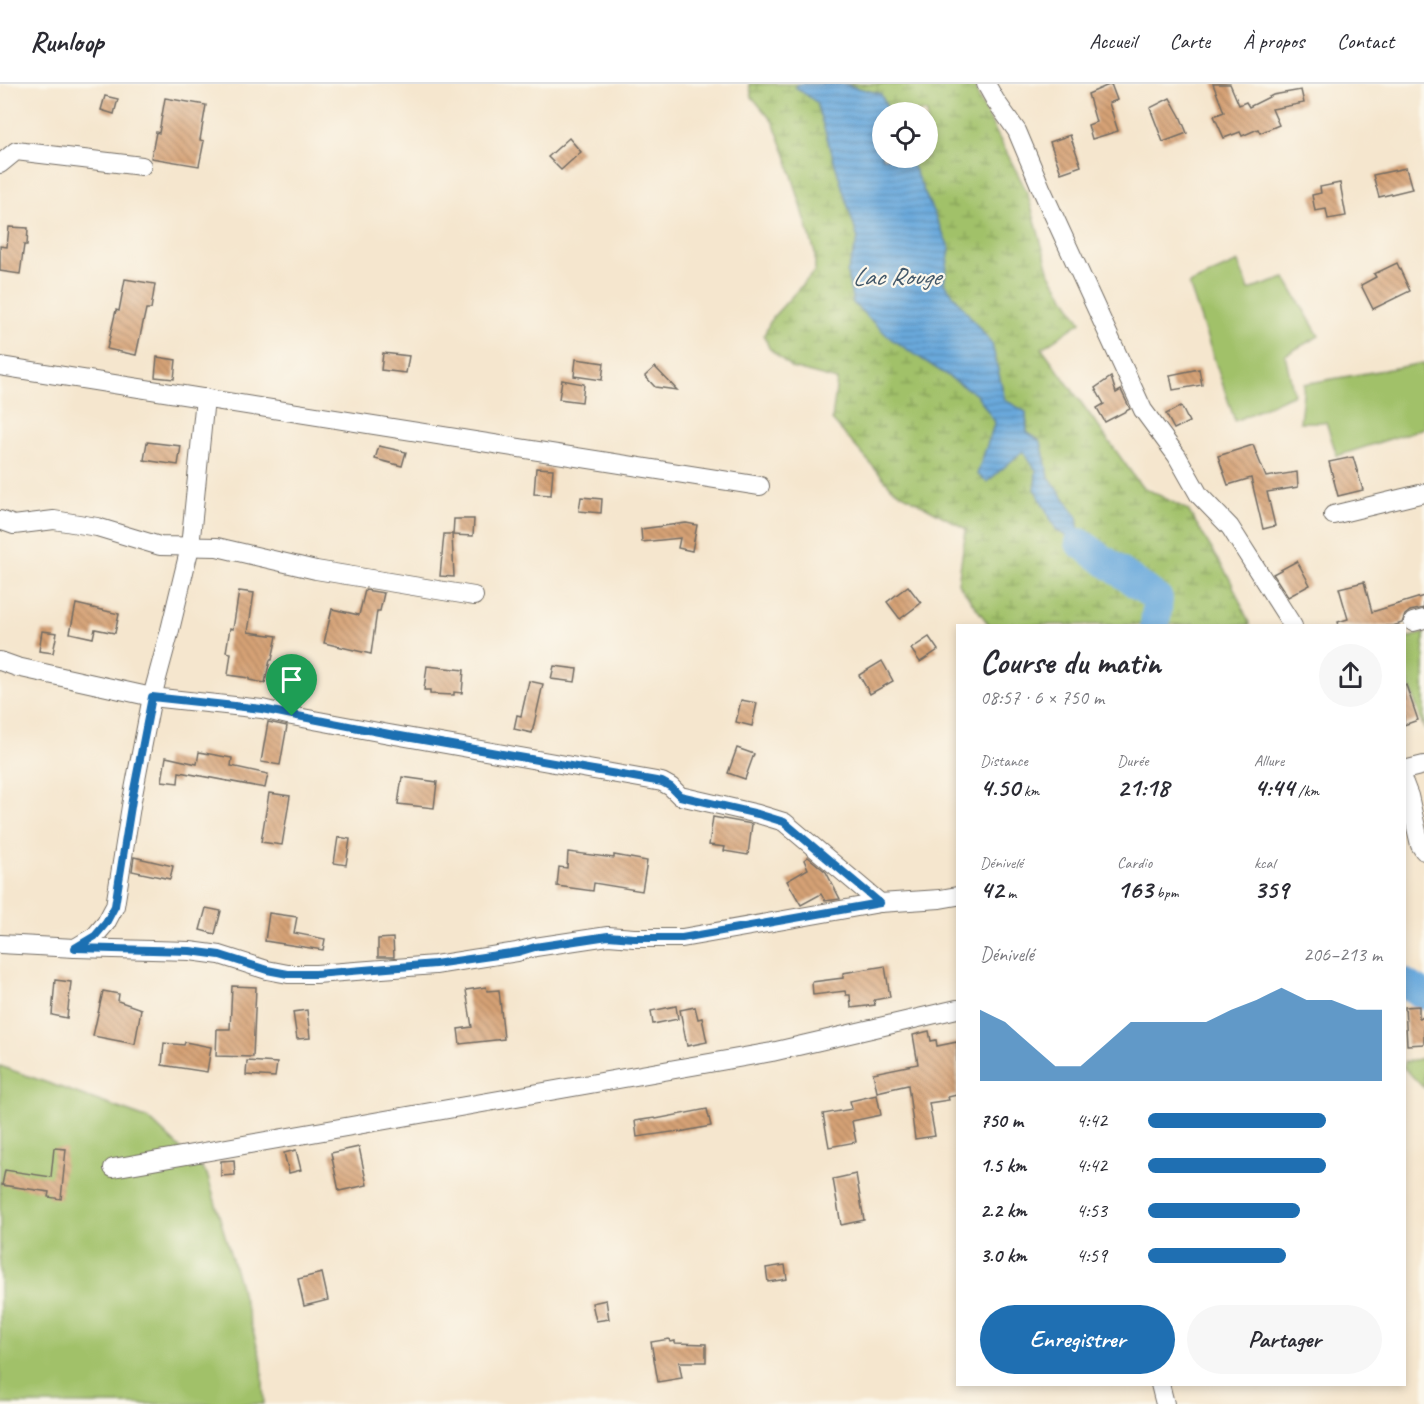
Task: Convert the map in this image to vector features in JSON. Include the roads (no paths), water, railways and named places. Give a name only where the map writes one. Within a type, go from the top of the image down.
[{"type":"street","points":[[986,84],[1017,131],[1143,410],[1177,456],[1199,495],[1230,527],[1292,624]]},
{"type":"street","points":[[0,164],[16,151],[142,166]]},
{"type":"street","points":[[0,366],[760,486]]},
{"type":"street","points":[[75,948],[95,936],[106,923],[115,906],[152,697],[190,547],[205,398]]},
{"type":"street","points":[[1333,515],[1424,493]]},
{"type":"street","points":[[0,520],[14,525],[54,520],[97,526],[160,546],[217,547],[316,570],[474,596]]},
{"type":"street","points":[[0,661],[17,667],[152,697],[262,709],[662,782],[680,796],[784,822],[880,903]]},
{"type":"street","points":[[1406,770],[1424,765]]},
{"type":"street","points":[[1406,788],[1420,845],[1424,851]]},
{"type":"street","points":[[0,944],[190,951],[220,955],[288,974],[316,974],[435,964],[608,936],[682,938],[880,903],[940,900],[956,896]]},
{"type":"street","points":[[113,1168],[772,1052],[956,1009]]},
{"type":"street","points":[[1160,1386],[1165,1404]]},
{"type":"water","name":"Lac Rouge","points":[[799,84],[843,84],[881,94],[885,102],[872,102],[872,168],[914,168],[950,249],[944,283],[992,344],[1005,400],[1026,412],[1027,432],[1041,442],[1049,477],[1077,516],[1080,543],[1057,531],[1035,489],[1036,470],[1023,451],[987,482],[977,474],[995,422],[977,395],[891,339],[853,303],[847,273],[858,239],[816,102],[795,87]]},
{"type":"waterway","points":[[1080,543],[1158,599],[1155,624]]},
{"type":"waterway","points":[[1406,984],[1424,995]]}]
